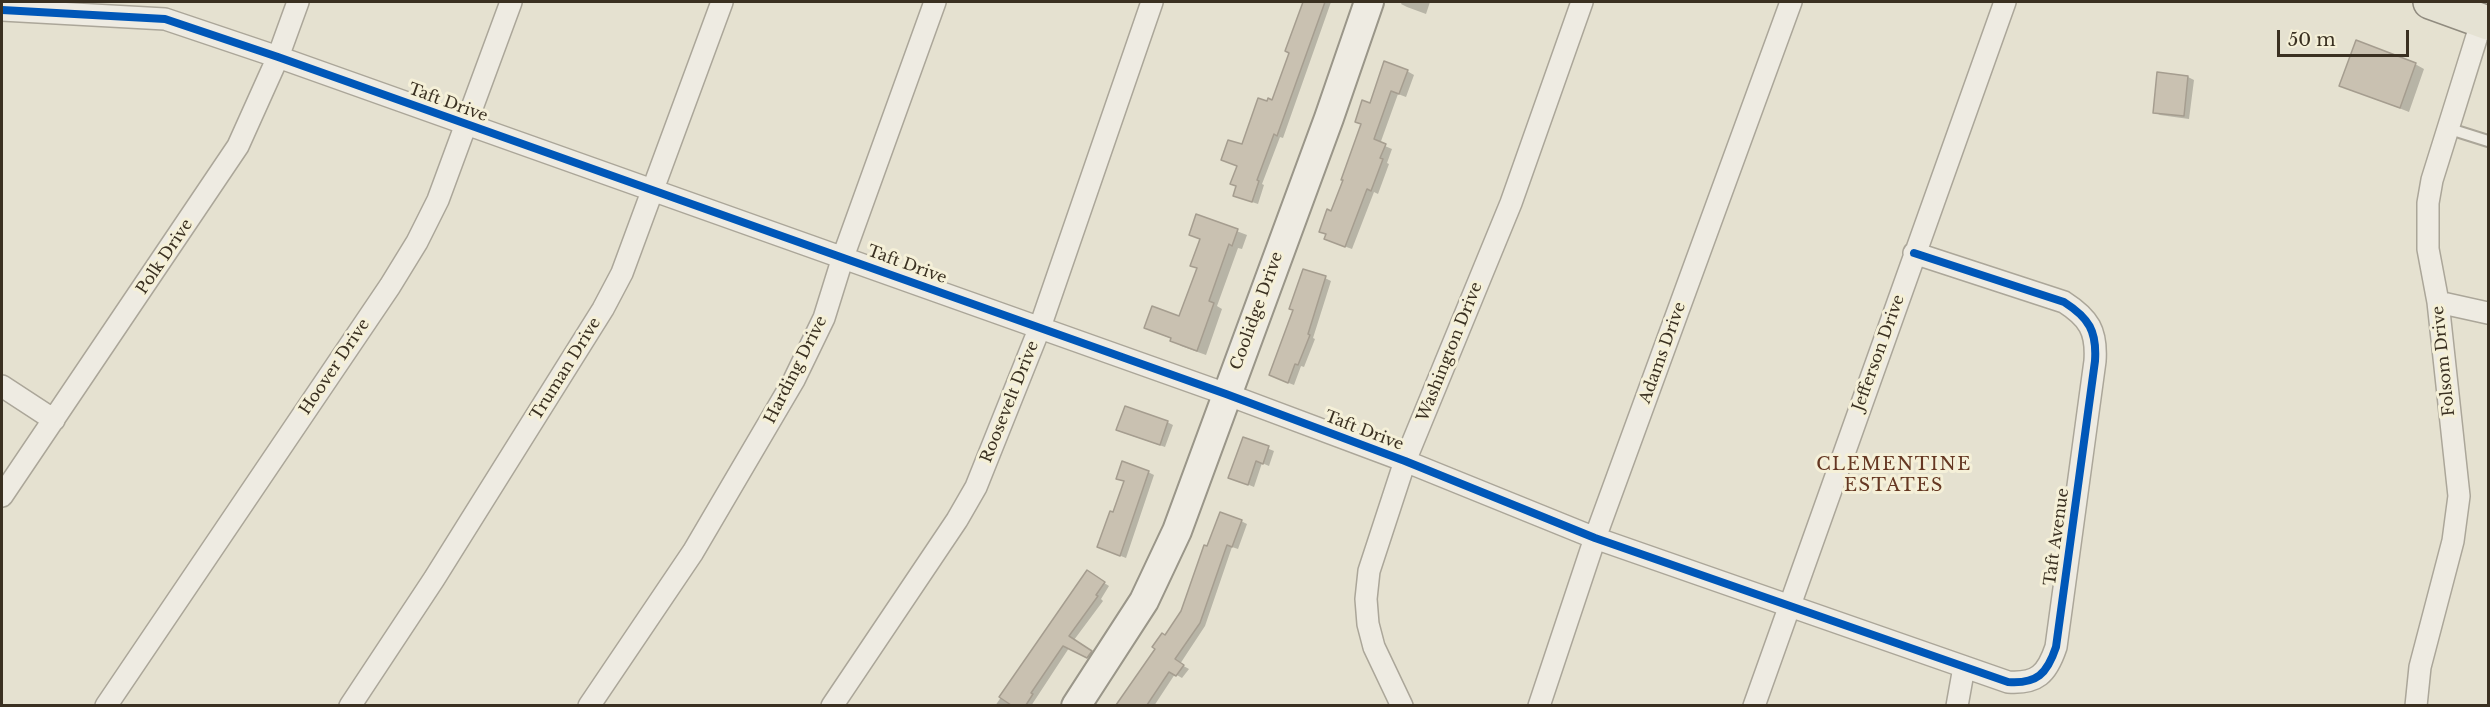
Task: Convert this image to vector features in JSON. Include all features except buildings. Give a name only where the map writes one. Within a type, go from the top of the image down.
[{"type":"main road","points":[[2430,2],[2481,18]]},
{"type":"street","name":"Polk Drive","points":[[2,496],[238,146],[278,57],[298,2]]},
{"type":"street","name":"Hoover Drive","points":[[106,705],[390,286],[417,242],[438,200],[511,2]]},
{"type":"street","name":"Truman Drive","points":[[350,705],[434,579],[603,309],[622,273],[722,2]]},
{"type":"street","name":"Harding Drive","points":[[589,705],[693,552],[794,380],[825,318],[843,257],[935,2]]},
{"type":"street","name":"Roosevelt Drive","points":[[832,705],[957,520],[976,487],[1040,327],[1152,2]]},
{"type":"street","name":"Coolidge Drive","points":[[1076,705],[1144,601],[1177,531],[1329,118],[1369,2]]},
{"type":"street","name":"Washington Drive","points":[[1402,705],[1374,647],[1368,624],[1366,599],[1369,571],[1406,461],[1511,203],[1582,2]]},
{"type":"street","name":"Adams Drive","points":[[1539,705],[1595,538],[1791,2]]},
{"type":"street","name":"Jefferson Drive","points":[[1754,705],[2005,2]]},
{"type":"street","name":"Taft Drive","points":[[2,10],[97,8],[165,19],[1227,394],[1406,461],[1595,538],[1788,606]]},
{"type":"street","name":"Folsom Drive","points":[[2416,705],[2421,668],[2453,541],[2459,496],[2438,302],[2428,249],[2428,203],[2432,180],[2450,129],[2481,18]]},
{"type":"street","name":"Taft Avenue","points":[[1788,606],[2008,682],[2025,683],[2038,678],[2052,659],[2056,647],[2096,345],[2094,333],[2077,311],[2064,302],[1914,253]]},
{"type":"street","points":[[2438,302],[2488,313]]},
{"type":"street","points":[[2,386],[54,420]]},
{"type":"street","points":[[1957,705],[1964,667]]},
{"type":"lane","points":[[2450,129],[2488,141]]},
{"type":"cycle path","points":[[2,10],[165,19],[278,57],[1226,394],[1405,461],[1595,538],[2008,682],[2034,679],[2045,670],[2056,647],[2095,361],[2093,333],[2080,314],[2064,302],[1914,253]]},
{"type":"district","name":"CLEMENTINE ESTATES","points":[[1894,475]]}]
